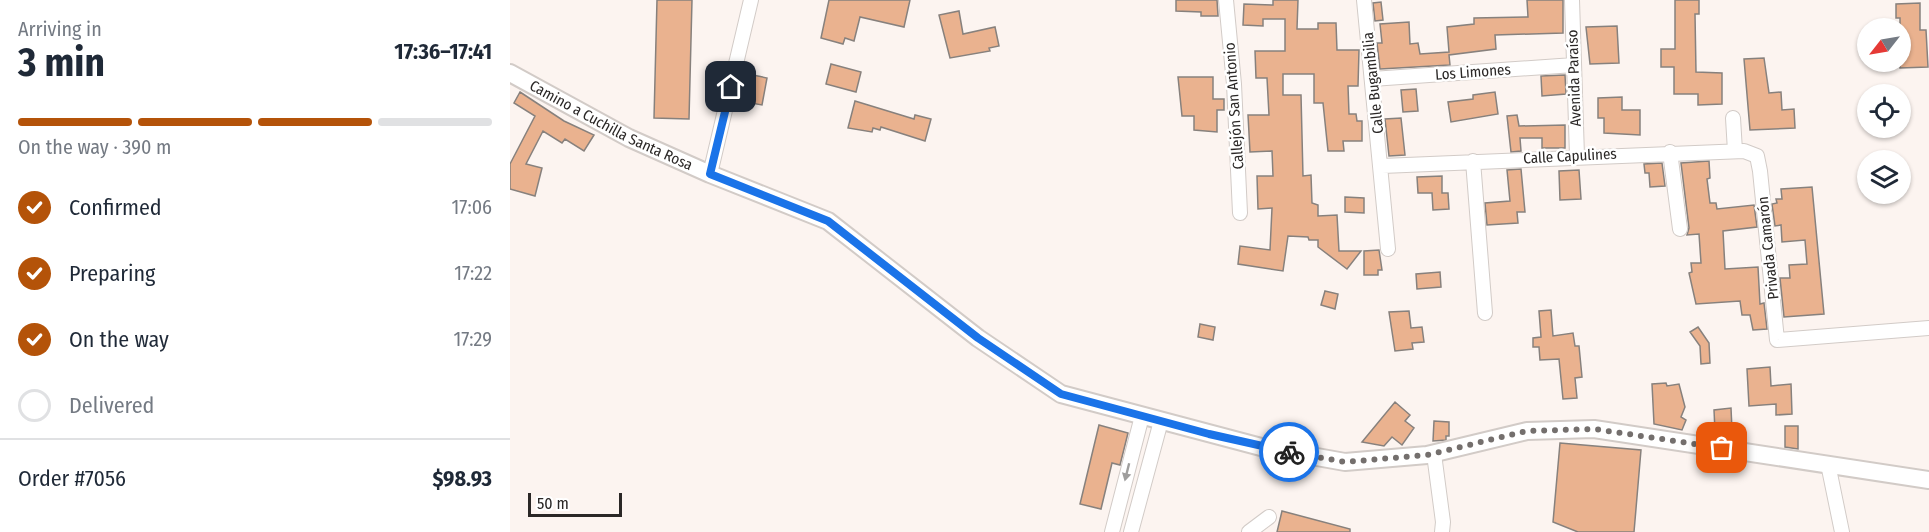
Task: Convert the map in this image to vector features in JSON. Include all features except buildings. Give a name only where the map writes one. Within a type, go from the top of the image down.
[{"type":"street","points":[[710,174],[751,0]]},
{"type":"street","name":"Callejón San Antonio","points":[[1226,0],[1234,84],[1240,213]]},
{"type":"street","name":"Calle Bugambilia","points":[[1364,0],[1382,166],[1388,249]]},
{"type":"street","name":"Avenida Paraíso","points":[[1572,0],[1577,156]]},
{"type":"street","name":"Los Limones","points":[[1372,79],[1574,65]]},
{"type":"street","name":"Camino a Cuchilla Santa Rosa","points":[[510,73],[629,138],[710,174],[828,221],[978,338],[1061,394],[1261,447],[1345,462],[1434,454],[1527,431],[1594,429],[1929,480]]},
{"type":"street","points":[[1733,118],[1735,151]]},
{"type":"street","name":"Calle Capulines","points":[[1382,166],[1670,152],[1735,151],[1757,156]]},
{"type":"street","points":[[1670,152],[1680,229]]},
{"type":"street","name":"Privada Camarón","points":[[1757,156],[1777,340],[1929,328]]},
{"type":"street","points":[[1473,161],[1485,313]]},
{"type":"street","points":[[1112,532],[1142,416]]},
{"type":"street","points":[[1131,532],[1161,421]]},
{"type":"street","points":[[1434,454],[1443,522],[1442,532]]},
{"type":"street","points":[[1828,464],[1842,532]]},
{"type":"street","points":[[1249,532],[1269,517]]},
{"type":"way so far","points":[[1289,452],[1345,462],[1427,455],[1527,431],[1594,429],[1722,448]]},
{"type":"route","points":[[731,87],[710,174],[828,221],[899,274],[978,338],[1061,394],[1209,434],[1289,452]]}]
